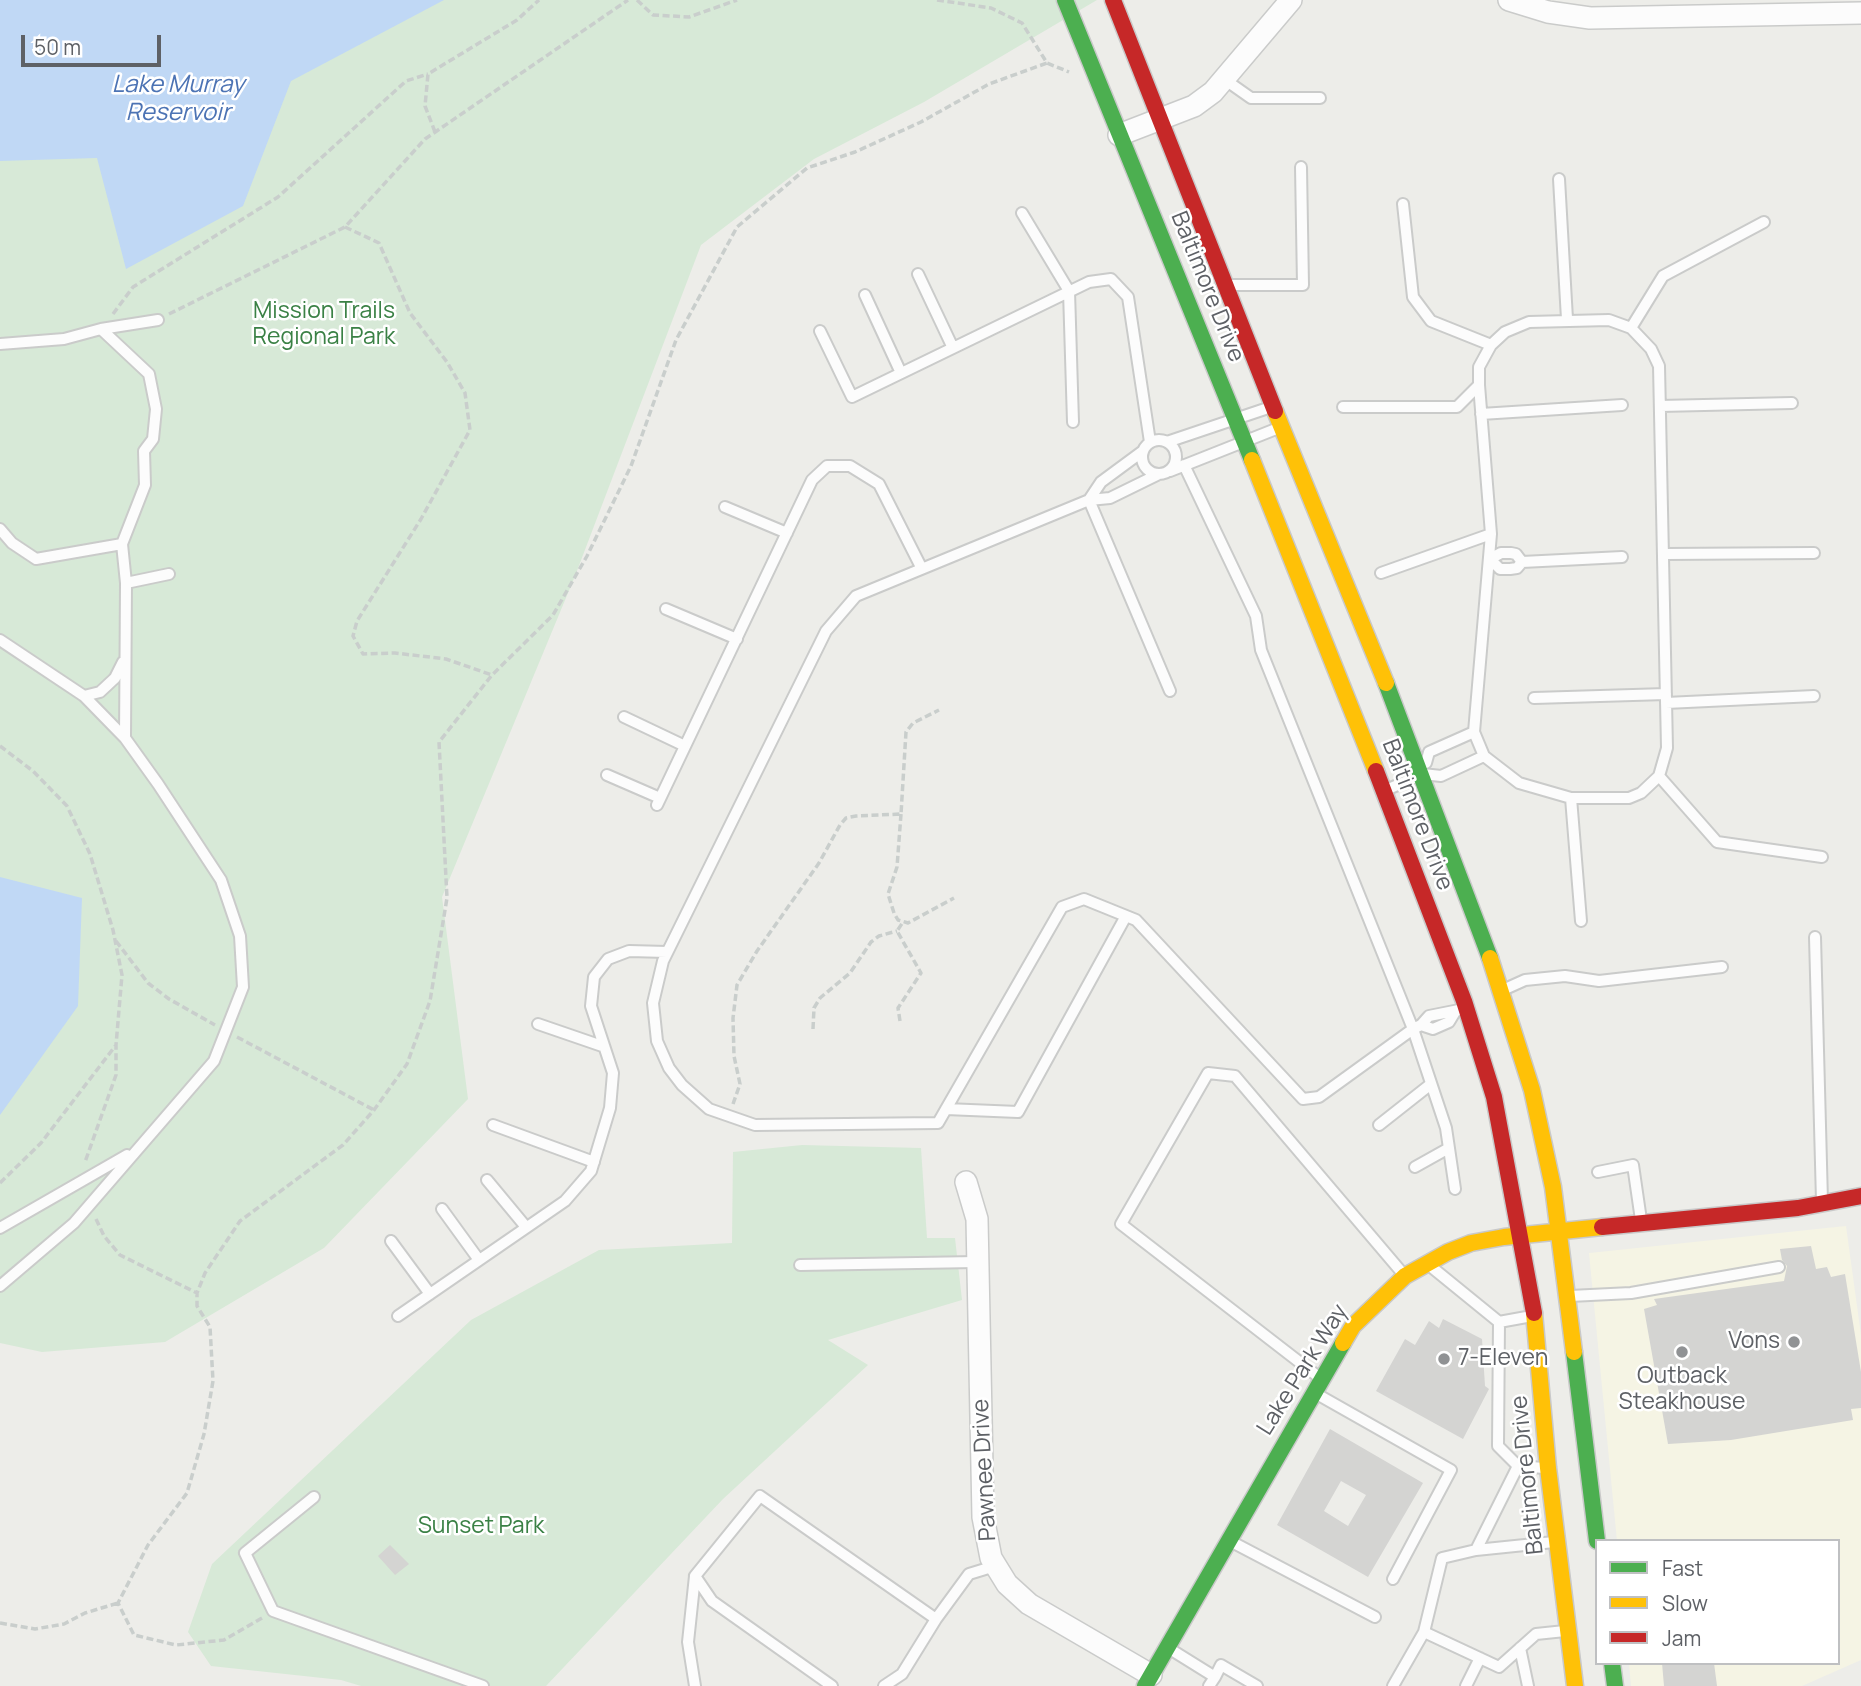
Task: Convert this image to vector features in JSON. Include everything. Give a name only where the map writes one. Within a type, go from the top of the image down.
[{"type":"main road","name":"Baltimore Drive","points":[[1065,0],[1384,791],[1479,1002],[1532,1090],[1560,1229],[1597,1539]]},
{"type":"main road","name":"Baltimore Drive","points":[[1113,0],[1281,427],[1423,774],[1479,1002],[1535,1316],[1548,1468],[1575,1686]]},
{"type":"main road","name":"Lake Park Way","points":[[1148,1680],[1316,1385],[1353,1326],[1386,1291],[1405,1276],[1426,1263],[1471,1243],[1521,1234],[1822,1204],[1861,1196]]},
{"type":"main road","points":[[1612,1665],[1615,1686]]},
{"type":"street","points":[[1119,135],[1194,106],[1224,79],[1291,0]]},
{"type":"street","points":[[1509,0],[1548,12],[1603,18],[1861,13]]},
{"type":"street","name":"Pawnee Drive","points":[[966,1182],[977,1219],[983,1517],[987,1545],[995,1566],[1007,1584],[1029,1604],[1148,1680]]},
{"type":"lane","points":[[1224,79],[1251,98],[1320,98]]},
{"type":"lane","points":[[1226,285],[1303,285],[1301,167]]},
{"type":"lane","points":[[1559,179],[1567,319]]},
{"type":"lane","points":[[1403,204],[1413,297],[1431,321],[1491,345]]},
{"type":"lane","points":[[1022,213],[1069,291],[1073,422]]},
{"type":"lane","points":[[1631,328],[1663,276],[1764,222]]},
{"type":"lane","points":[[918,274],[953,348]]},
{"type":"lane","points":[[820,331],[852,397],[1069,291],[1089,282],[1111,279],[1128,297],[1147,446],[1145,466],[1164,473]]},
{"type":"lane","points":[[865,295],[901,373]]},
{"type":"lane","points":[[1567,319],[1609,320],[1631,328],[1651,349],[1659,366],[1667,748],[1659,776],[1641,793],[1629,798],[1571,798],[1519,783],[1484,756],[1474,732],[1491,534],[1479,367],[1491,345],[1505,332],[1529,322],[1567,319]]},
{"type":"lane","points":[[0,344],[64,338],[158,320]]},
{"type":"lane","points":[[101,329],[149,374],[156,409],[153,439],[144,451],[145,485],[122,544],[126,583],[125,738]]},
{"type":"lane","points":[[1343,407],[1457,407],[1479,385]]},
{"type":"lane","points":[[1660,406],[1792,403]]},
{"type":"lane","points":[[1481,414],[1622,405]]},
{"type":"lane","points":[[1090,500],[1101,482],[1147,446],[1237,421],[1273,406]]},
{"type":"lane","points":[[1281,427],[1164,473],[1110,498],[1090,500],[921,567],[856,596],[826,631],[667,952],[653,1003],[657,1041],[669,1068],[682,1085],[709,1109],[755,1125],[938,1123],[1062,907],[1084,899],[1136,920],[1303,1098],[1320,1097],[1429,1016],[1479,1002],[1535,979],[1565,976],[1599,981],[1722,967]]},
{"type":"lane","points":[[1164,473],[1177,456],[1167,442]]},
{"type":"lane","points":[[1184,465],[1256,616],[1261,650],[1417,1027],[1449,1148],[1455,1189]]},
{"type":"lane","points":[[607,775],[658,802],[812,480],[827,466],[850,466],[879,484],[921,567]]},
{"type":"lane","points":[[1090,500],[1170,691]]},
{"type":"lane","points":[[725,507],[787,533]]},
{"type":"lane","points":[[0,529],[12,543],[36,559],[122,544]]},
{"type":"lane","points":[[1381,573],[1491,534]]},
{"type":"lane","points":[[1665,554],[1814,552]]},
{"type":"lane","points":[[1490,559],[1500,569],[1517,568],[1522,562],[1622,556]]},
{"type":"lane","points":[[126,583],[169,574]]},
{"type":"lane","points":[[666,609],[737,639]]},
{"type":"lane","points":[[0,640],[84,696],[125,738],[221,880],[240,936],[243,987],[214,1061],[132,1152],[74,1223],[0,1286]]},
{"type":"lane","points":[[84,696],[100,692],[115,678],[124,659]]},
{"type":"lane","points":[[1534,698],[1814,696]]},
{"type":"lane","points":[[624,717],[685,746]]},
{"type":"lane","points":[[1423,774],[1429,752],[1474,732]]},
{"type":"lane","points":[[1384,791],[1423,774],[1441,776],[1484,756]]},
{"type":"lane","points":[[1659,776],[1717,842],[1822,857]]},
{"type":"lane","points":[[1571,798],[1581,921]]},
{"type":"lane","points":[[946,1109],[1018,1112],[1126,916]]},
{"type":"lane","points":[[1815,937],[1822,1204]]},
{"type":"lane","points":[[398,1316],[565,1201],[591,1171],[610,1108],[613,1073],[591,1006],[594,977],[608,959],[629,951],[667,952]]},
{"type":"lane","points":[[538,1024],[602,1046]]},
{"type":"lane","points":[[1393,1580],[1451,1469],[1316,1385],[1121,1224],[1208,1073],[1236,1076],[1405,1276]]},
{"type":"lane","points":[[1379,1125],[1431,1084]]},
{"type":"lane","points":[[493,1125],[594,1162]]},
{"type":"lane","points":[[1415,1167],[1449,1148]]},
{"type":"lane","points":[[0,1228],[132,1152]]},
{"type":"lane","points":[[1598,1172],[1633,1166],[1642,1223]]},
{"type":"lane","points":[[487,1180],[527,1227]]},
{"type":"lane","points":[[442,1209],[479,1260]]},
{"type":"lane","points":[[391,1241],[430,1294]]},
{"type":"lane","points":[[800,1265],[976,1262]]},
{"type":"lane","points":[[1426,1263],[1499,1322],[1535,1316]]},
{"type":"lane","points":[[1567,1296],[1631,1293],[1779,1267]]},
{"type":"lane","points":[[1499,1322],[1498,1446],[1518,1466],[1548,1468]]},
{"type":"lane","points":[[1476,1550],[1518,1466]]},
{"type":"lane","points":[[695,1686],[688,1642],[695,1576],[760,1496],[936,1619]]},
{"type":"lane","points":[[314,1497],[245,1553],[273,1611],[483,1686]]},
{"type":"lane","points":[[1229,1541],[1376,1617]]},
{"type":"lane","points":[[1393,1686],[1424,1632],[1442,1558],[1476,1550],[1557,1541]]},
{"type":"lane","points":[[884,1686],[902,1674],[936,1619],[969,1574],[995,1566]]},
{"type":"lane","points":[[695,1576],[712,1601],[832,1686]]},
{"type":"lane","points":[[1424,1632],[1499,1667],[1536,1634],[1568,1631]]},
{"type":"lane","points":[[1167,1647],[1212,1681],[1221,1665],[1257,1686]]},
{"type":"lane","points":[[1520,1648],[1528,1686]]},
{"type":"lane","points":[[1465,1686],[1480,1658]]},
{"type":"path","points":[[101,329],[132,287],[278,197],[406,82],[428,74],[517,20],[539,0]]},
{"type":"path","points":[[158,320],[345,227],[435,133],[628,0]]},
{"type":"path","points":[[636,0],[653,15],[689,17],[737,0]]},
{"type":"path","points":[[937,0],[991,8],[1022,23],[1047,63],[1081,76]]},
{"type":"path","points":[[0,1623],[36,1629],[64,1624],[118,1603],[148,1545],[187,1493],[204,1434],[213,1381],[210,1327],[197,1306],[197,1293],[205,1273],[240,1221],[343,1145],[374,1110],[407,1063],[430,1001],[447,898],[439,742],[492,676],[553,615],[587,556],[631,466],[676,340],[737,227],[807,168],[855,152],[921,122],[989,84],[1047,63]]},
{"type":"path","points":[[428,74],[425,106],[435,133]]},
{"type":"path","points":[[345,227],[379,243],[410,313],[447,362],[465,393],[470,430],[421,519],[358,621],[353,636],[363,654],[395,653],[446,659],[492,676]]},
{"type":"path","points":[[903,922],[888,901],[897,867],[906,733],[913,723],[939,710]]},
{"type":"path","points":[[0,746],[33,771],[66,806],[90,854],[113,930],[122,975],[116,1075],[82,1170],[84,1179]]},
{"type":"path","points":[[729,1116],[740,1084],[734,1056],[733,1018],[737,985],[846,818],[901,814]]},
{"type":"path","points":[[813,1029],[814,1008],[820,998],[850,973],[870,942],[879,936],[897,931],[903,922],[923,917],[954,898]]},
{"type":"path","points":[[897,931],[921,973],[898,1008],[900,1021]]},
{"type":"path","points":[[0,1183],[41,1143],[116,1045]]},
{"type":"path","points":[[91,1203],[104,1236],[120,1255],[197,1293]]},
{"type":"path","points":[[118,1603],[134,1635],[176,1645],[223,1640],[273,1611]]},
{"type":"shaded area","points":[[1846,1226],[1861,1335],[1861,1660],[1802,1686],[1631,1686],[1629,1665],[1840,1665],[1840,1539],[1617,1539],[1589,1253]]},
{"type":"green space","name":"Mission Trails Regional Park","points":[[0,0],[1097,0],[924,102],[814,159],[701,245],[575,576],[442,897],[468,1099],[324,1248],[165,1342],[42,1352],[0,1343]]},
{"type":"green space","name":"Sunset Park","points":[[802,1145],[921,1148],[927,1238],[955,1238],[962,1300],[828,1340],[868,1365],[723,1499],[546,1686],[361,1686],[341,1680],[211,1666],[188,1632],[212,1564],[471,1320],[599,1250],[732,1243],[733,1152]]},
{"type":"water","name":"Lake Murray Reservoir","points":[[0,0],[444,0],[291,81],[243,206],[126,269],[97,158],[0,161]]},
{"type":"water","points":[[0,877],[82,898],[78,1006],[0,1115]]},
{"type":"building","points":[[1811,1246],[1816,1269],[1827,1267],[1831,1277],[1845,1274],[1861,1372],[1861,1408],[1851,1409],[1853,1420],[1731,1440],[1668,1444],[1644,1309],[1657,1305],[1654,1299],[1784,1281],[1787,1266],[1782,1260],[1780,1249]]},
{"type":"building","points":[[1443,1319],[1482,1339],[1485,1386],[1489,1389],[1463,1439],[1376,1391],[1405,1339],[1415,1345],[1429,1321],[1439,1328]]},
{"type":"building","points":[[1330,1429],[1423,1483],[1368,1577],[1277,1525]],"holes":[[[1341,1481],[1366,1495],[1348,1526],[1324,1511]]]},
{"type":"building","points":[[390,1545],[409,1564],[395,1575],[378,1556]]},
{"type":"building","points":[[1662,1665],[1714,1665],[1717,1686],[1664,1686]]},
{"type":"traffic: fast","points":[[1065,0],[1252,460]]},
{"type":"traffic: fast","points":[[1386,683],[1490,958]]},
{"type":"traffic: fast","points":[[1145,1686],[1343,1343]]},
{"type":"traffic: fast","points":[[1574,1352],[1597,1539]]},
{"type":"traffic: fast","points":[[1612,1665],[1615,1686]]},
{"type":"traffic: slow","points":[[1275,411],[1386,683]]},
{"type":"traffic: slow","points":[[1252,460],[1376,771]]},
{"type":"traffic: slow","points":[[1490,958],[1532,1090],[1553,1187],[1574,1352]]},
{"type":"traffic: slow","points":[[1343,1343],[1353,1326],[1405,1276],[1448,1252],[1471,1243],[1504,1237],[1602,1227]]},
{"type":"traffic: slow","points":[[1534,1313],[1548,1468],[1575,1686]]},
{"type":"traffic: jam","points":[[1113,0],[1275,411]]},
{"type":"traffic: jam","points":[[1376,771],[1464,1001],[1494,1097],[1534,1313]]},
{"type":"traffic: jam","points":[[1602,1227],[1798,1208],[1861,1196]]},
{"type":"place","name":"Vons","points":[[1794,1342]]},
{"type":"place","name":"Outback Steakhouse","points":[[1682,1352]]},
{"type":"place","name":"7-Eleven","points":[[1444,1359]]}]
